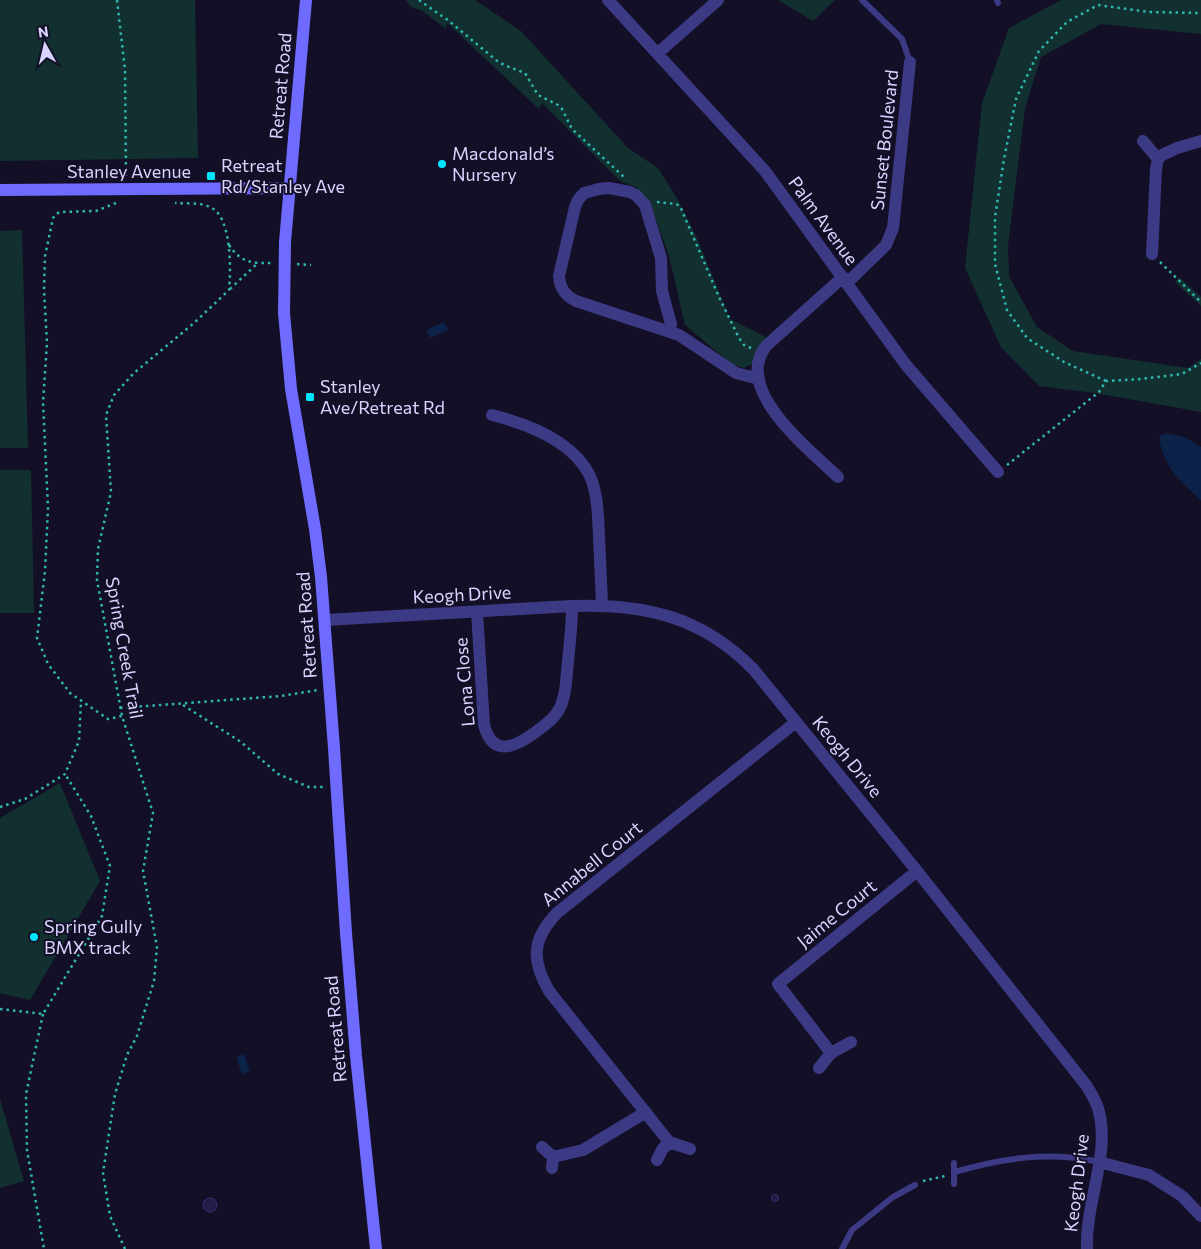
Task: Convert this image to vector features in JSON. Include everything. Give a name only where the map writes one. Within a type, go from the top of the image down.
[{"type":"street","name":"Retreat Road","points":[[306,0],[283,263],[284,314],[291,389],[315,529],[325,620],[354,1030],[376,1249]]},
{"type":"street","name":"Palm Avenue","points":[[608,0],[765,171],[906,366],[998,472]]},
{"type":"street","points":[[658,53],[718,0]]},
{"type":"street","name":"Sunset Boulevard","points":[[762,352],[886,245],[893,228],[910,62]]},
{"type":"street","points":[[1143,141],[1158,159]]},
{"type":"street","points":[[1152,254],[1158,159],[1168,151],[1201,141]]},
{"type":"street","name":"Stanley Avenue","points":[[0,190],[125,196],[289,188]]},
{"type":"street","points":[[670,332],[671,324],[662,291],[660,258],[642,201],[630,192],[609,188],[591,190],[584,193],[575,207],[559,276],[559,284],[563,291],[576,301],[656,329],[670,332],[688,340],[736,373],[759,379]]},
{"type":"street","points":[[762,352],[759,360],[759,379],[764,395],[775,414],[838,477]]},
{"type":"street","points":[[492,415],[530,426],[549,437],[572,454],[589,476],[596,499],[602,605]]},
{"type":"street","name":"Keogh Drive","points":[[325,620],[602,605],[642,610],[671,617],[695,626],[737,652],[754,670],[917,871],[1086,1085],[1099,1111],[1102,1131],[1102,1145],[1089,1215],[1087,1249]]},
{"type":"street","name":"Lona Close","points":[[477,612],[484,725],[492,741],[506,747],[523,741],[552,719],[559,710],[564,699],[571,636],[572,606]]},
{"type":"street","name":"Annabell Court","points":[[669,1142],[549,990],[539,971],[537,947],[540,935],[545,925],[557,913],[796,722]]},
{"type":"street","name":"Jaime Court","points":[[831,1053],[778,984],[917,871]]},
{"type":"street","points":[[819,1068],[831,1053],[850,1042]]},
{"type":"street","points":[[542,1147],[553,1163],[583,1150],[646,1112]]},
{"type":"street","points":[[657,1160],[669,1142],[690,1149]]},
{"type":"street","points":[[1098,1162],[1148,1175],[1182,1196],[1201,1216]]},
{"type":"lane","name":"Sunset Boulevard","points":[[862,0],[902,39],[910,62]]},
{"type":"lane","points":[[954,1172],[1000,1160],[1030,1156],[1074,1157],[1098,1162]]},
{"type":"lane","points":[[954,1163],[954,1184]]},
{"type":"lane","points":[[842,1249],[852,1230],[893,1197],[915,1184]]},
{"type":"path","points":[[117,0],[125,70],[125,196],[101,210],[60,212],[56,214],[45,256],[44,290],[47,344],[44,402],[48,508],[45,571],[37,638],[48,664],[70,693],[108,719],[122,716]]},
{"type":"path","points":[[419,0],[449,20],[496,60],[525,73],[538,96],[558,105],[562,109],[572,130],[630,180]]},
{"type":"path","points":[[1201,13],[1149,12],[1098,6],[1066,22],[1039,51],[1016,99],[995,217],[994,264],[1007,310],[1027,338],[1064,362],[1106,381],[1140,380],[1182,374],[1201,362]]},
{"type":"path","points":[[655,201],[680,206],[719,297],[739,338],[744,345],[762,352]]},
{"type":"path","points":[[172,202],[205,205],[216,210],[223,221],[228,244],[229,290]]},
{"type":"path","points":[[228,244],[237,256],[258,263],[283,263]]},
{"type":"path","points":[[1152,254],[1201,302]]},
{"type":"path","name":"Spring Creek Trail","points":[[125,1249],[110,1216],[102,1173],[116,1094],[127,1055],[137,1036],[154,981],[157,947],[144,871],[153,813],[120,708],[97,580],[98,549],[111,492],[106,415],[114,394],[134,373],[194,323],[258,263]]},
{"type":"path","points":[[998,472],[1099,392],[1106,381]]},
{"type":"path","points":[[120,708],[281,696],[329,688]]},
{"type":"path","points":[[0,807],[25,799],[65,774],[79,741],[82,701]]},
{"type":"path","points":[[182,704],[241,742],[278,774],[309,787],[336,787]]},
{"type":"path","points":[[44,1249],[27,1150],[26,1094],[43,1014],[102,916],[110,866],[91,816],[65,774]]},
{"type":"path","points":[[0,1009],[43,1014]]},
{"type":"path","points":[[915,1184],[950,1176],[954,1172]]},
{"type":"green space","points":[[0,0],[195,0],[198,158],[0,161]]},
{"type":"green space","points":[[406,0],[475,0],[521,31],[628,148],[658,168],[678,200],[697,238],[730,319],[766,337],[757,350],[753,364],[743,368],[729,362],[685,325],[669,256],[649,201],[636,187],[620,181],[542,103],[539,109],[447,23],[446,29],[421,10],[411,7]]},
{"type":"green space","points":[[778,0],[835,0],[813,21]]},
{"type":"green space","points":[[1061,0],[1201,0],[1201,34],[1101,24],[1041,57],[1025,108],[1008,246],[1009,276],[1037,327],[1073,351],[1188,368],[1201,359],[1201,412],[1095,393],[1039,386],[1001,347],[965,268],[982,103],[1009,28]]},
{"type":"green space","points":[[22,230],[28,448],[0,448],[0,231]]},
{"type":"green space","points":[[1179,277],[1201,297],[1201,306],[1175,282]]},
{"type":"green space","points":[[0,470],[31,470],[34,613],[0,613]]},
{"type":"green space","name":"Spring Gully BMX track","points":[[60,783],[100,881],[30,1000],[0,993],[0,818]]},
{"type":"green space","points":[[0,1099],[24,1181],[0,1188]]},
{"type":"water","points":[[444,322],[448,330],[430,338],[426,330]]},
{"type":"water","points":[[1166,433],[1185,437],[1201,447],[1201,500],[1179,479],[1168,464],[1159,436]]},
{"type":"water","points":[[244,1054],[250,1071],[242,1074],[236,1057]]},
{"type":"building","points":[[775,1194],[779,1198],[775,1202],[771,1198]]},
{"type":"building","points":[[210,1198],[215,1200],[217,1205],[215,1210],[210,1212],[205,1210],[203,1205],[205,1200]]},
{"type":"place","name":"Macdonald’s Nursery","points":[[442,164]]},
{"type":"place","name":"Retreat Rd/Stanley Ave","points":[[211,176]]},
{"type":"place","name":"Stanley Ave/Retreat Rd","points":[[310,397]]},
{"type":"place","name":"Spring Gully BMX track","points":[[34,937]]}]
